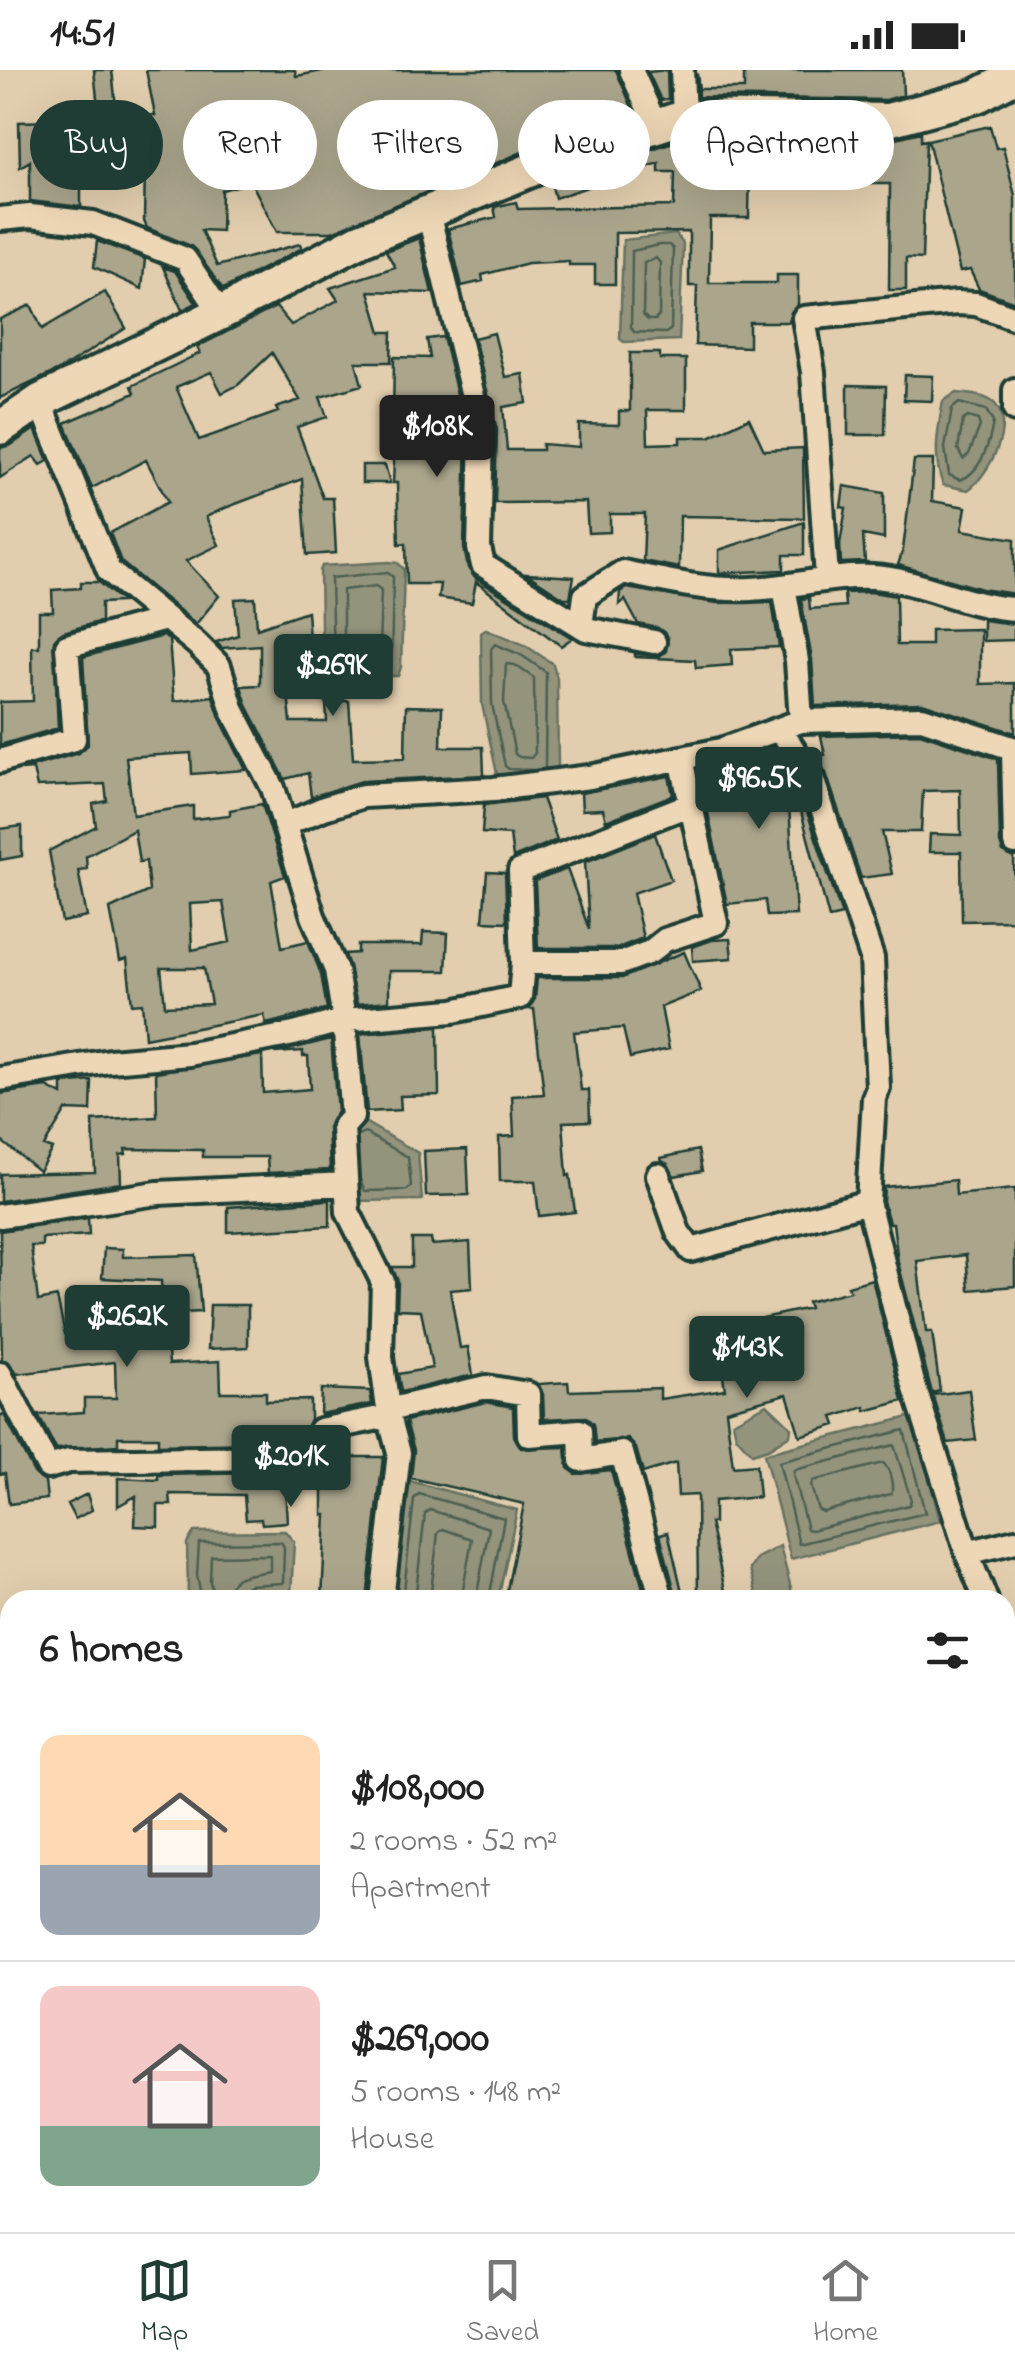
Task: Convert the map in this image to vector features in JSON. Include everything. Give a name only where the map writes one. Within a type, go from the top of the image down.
[{"type":"main road","points":[[894,118],[977,96],[1015,76]]},
{"type":"main road","points":[[0,428],[40,401],[222,313],[360,240],[565,156],[670,122]]},
{"type":"street","points":[[631,70],[670,122]]},
{"type":"street","points":[[675,100],[682,70]]},
{"type":"street","points":[[428,212],[482,433],[482,566],[582,626],[654,642]]},
{"type":"street","points":[[0,219],[30,216],[93,223],[184,259],[222,313]]},
{"type":"street","points":[[827,578],[813,372],[804,318],[957,302],[976,304],[1015,318]]},
{"type":"street","points":[[1015,390],[1015,410]]},
{"type":"street","points":[[40,401],[109,571],[219,666],[233,711],[273,788],[313,916],[336,970],[352,1117],[343,1127],[348,1212],[382,1282],[380,1344],[388,1413],[399,1453],[383,1590]]},
{"type":"street","points":[[582,626],[585,596],[622,572],[702,589],[874,577],[905,582],[990,608],[1015,610]]},
{"type":"street","points":[[784,586],[797,661],[791,725],[872,958],[878,1088],[874,1098],[868,1202],[912,1379],[982,1590]]},
{"type":"street","points":[[0,760],[74,739],[67,646],[166,618]]},
{"type":"street","points":[[284,825],[363,796],[494,789],[590,777],[721,750],[791,725],[870,717],[922,718],[1014,749],[1015,843]]},
{"type":"street","points":[[523,962],[621,963],[650,952],[665,940],[716,923],[681,758]]},
{"type":"street","points":[[0,1080],[190,1054],[344,1020],[453,1011],[520,997],[520,871],[690,804]]},
{"type":"street","points":[[658,1175],[678,1232],[691,1250],[868,1202]]},
{"type":"street","points":[[0,1216],[158,1194],[346,1184]]},
{"type":"street","points":[[0,1374],[48,1467],[69,1461],[301,1454],[313,1450],[320,1430],[486,1387],[528,1394],[529,1434],[580,1431],[580,1460],[622,1453],[659,1590]]},
{"type":"street","points":[[967,1553],[1015,1541]]},
{"type":"water","points":[[676,234],[683,244],[679,340],[624,342],[620,339],[623,240]]},
{"type":"water","points":[[956,393],[991,401],[1000,413],[1002,425],[991,462],[968,490],[943,485],[938,464],[943,401]]},
{"type":"water","points":[[389,562],[404,569],[398,676],[322,675],[322,566]]},
{"type":"water","points":[[486,629],[525,645],[553,664],[557,678],[558,767],[554,775],[501,778],[497,774],[482,704],[481,632]]},
{"type":"water","points":[[361,1120],[418,1153],[422,1200],[353,1201],[347,1130]]},
{"type":"water","points":[[767,1404],[791,1427],[790,1435],[752,1454],[736,1436],[733,1422]]},
{"type":"water","points":[[913,1416],[940,1521],[791,1559],[764,1454]]},
{"type":"water","points":[[406,1480],[517,1510],[500,1590],[394,1590]]},
{"type":"water","points":[[285,1531],[294,1542],[291,1590],[188,1590],[187,1543],[194,1532]]},
{"type":"water","points":[[780,1546],[791,1590],[755,1590],[750,1569],[757,1558]]},
{"type":"building","points":[[94,70],[112,70],[115,100],[97,100]]},
{"type":"building","points":[[146,70],[295,70],[296,76],[328,70],[616,70],[629,100],[518,100],[518,154],[498,162],[498,100],[337,100],[337,190],[432,190],[332,232],[277,232],[255,190],[317,190],[317,100],[183,100],[183,190],[222,190],[221,231],[201,230],[217,266],[300,244],[302,248],[223,289],[191,246],[147,228],[145,190],[163,190],[163,100],[152,100]]},
{"type":"building","points":[[667,70],[668,99],[661,100],[648,72]]},
{"type":"building","points":[[744,70],[902,70],[903,95],[886,100],[698,97],[697,74],[699,89],[744,89]]},
{"type":"building","points":[[19,122],[30,122],[30,161],[20,167]]},
{"type":"building","points":[[990,126],[996,148],[1003,147],[1015,196],[1015,302],[979,289],[970,270],[960,272],[928,140]]},
{"type":"building","points":[[921,132],[921,141],[926,140],[922,259],[906,258],[906,290],[889,290],[894,139]]},
{"type":"building","points":[[670,143],[670,172],[659,172],[659,163],[650,166],[650,150]]},
{"type":"building","points":[[30,190],[81,190],[81,207],[30,201]]},
{"type":"building","points":[[553,190],[579,190],[555,198]]},
{"type":"building","points":[[674,190],[749,190],[749,218],[710,218],[709,283],[777,283],[777,275],[798,275],[798,305],[789,322],[749,322],[749,347],[695,345],[697,286],[689,286],[689,232],[615,233],[615,284],[595,284],[595,265],[569,265],[569,261],[528,263],[482,275],[483,281],[462,286],[448,229],[496,217],[494,207],[516,202],[518,209],[674,206]]},
{"type":"building","points":[[419,238],[432,293],[369,291],[381,332],[392,332],[391,362],[356,362],[362,385],[320,397],[327,417],[297,427],[323,498],[333,498],[336,553],[307,555],[302,479],[206,517],[219,545],[186,561],[219,596],[196,624],[121,562],[110,533],[168,502],[146,460],[92,488],[65,423],[135,393],[132,386],[200,353],[197,347],[276,307],[291,325],[338,300],[330,288],[395,267],[386,251]],"holes":[[[272,353],[300,400],[276,408],[278,412],[199,440],[176,387],[211,372],[222,393],[238,385]]]},
{"type":"building","points":[[97,241],[145,259],[142,289],[94,267]]},
{"type":"building","points":[[163,267],[175,271],[196,303],[182,310]]},
{"type":"building","points":[[105,292],[126,328],[61,369],[0,398],[0,319],[31,305],[42,329]]},
{"type":"building","points":[[494,333],[505,377],[523,374],[527,403],[503,407],[507,450],[542,450],[542,444],[579,447],[579,424],[619,425],[619,411],[630,411],[630,353],[660,353],[660,359],[686,359],[686,410],[647,410],[648,444],[680,443],[680,437],[709,437],[749,418],[764,450],[803,448],[804,518],[680,516],[679,568],[643,561],[645,514],[610,514],[610,532],[588,533],[586,502],[495,503],[497,430],[474,338]]},
{"type":"building","points":[[443,337],[467,435],[464,548],[468,568],[475,578],[572,638],[561,646],[476,582],[472,603],[438,598],[440,584],[407,584],[406,543],[399,544],[397,483],[393,483],[394,357],[430,358],[427,339]]},
{"type":"building","points":[[905,375],[933,376],[932,401],[904,400]]},
{"type":"building","points":[[848,385],[886,386],[885,435],[848,435]]},
{"type":"building","points":[[35,429],[48,461],[41,465],[34,456],[0,478],[0,448]]},
{"type":"building","points":[[914,460],[933,460],[932,501],[966,507],[962,530],[1015,539],[1015,594],[982,589],[898,565]]},
{"type":"building","points":[[362,465],[385,465],[390,483],[362,483]]},
{"type":"building","points":[[844,486],[884,493],[884,539],[863,535],[865,562],[841,563]]},
{"type":"building","points":[[804,522],[804,555],[784,555],[784,570],[719,573],[719,550]]},
{"type":"building","points":[[527,574],[574,577],[570,598],[564,598]]},
{"type":"building","points":[[81,582],[99,582],[123,602],[101,603],[101,621],[63,632],[54,640],[58,728],[0,745],[0,702],[33,701],[32,647],[39,647],[39,612],[53,612],[52,590],[81,588]]},
{"type":"building","points":[[626,588],[717,603],[772,602],[779,647],[731,649],[732,665],[696,668],[695,660],[635,657],[660,656],[666,651],[668,638],[658,628],[638,624],[625,600],[619,605],[620,592]]},
{"type":"building","points":[[844,593],[896,596],[897,645],[931,645],[931,630],[980,629],[980,684],[1015,683],[1015,733],[922,703],[815,706],[801,599],[809,598],[810,609],[845,606]]},
{"type":"building","points":[[255,598],[257,628],[307,611],[311,668],[294,670],[295,682],[287,683],[291,722],[327,722],[326,701],[349,701],[353,759],[405,758],[406,706],[442,707],[441,747],[483,747],[484,775],[362,781],[311,797],[308,773],[285,779],[241,686],[260,685],[260,645],[222,648],[216,642],[238,635],[235,599]]},
{"type":"building","points":[[983,620],[1014,624],[1014,640],[983,641]]},
{"type":"building","points":[[163,636],[169,640],[174,701],[213,696],[246,770],[192,774],[191,753],[126,757],[133,815],[193,806],[193,819],[230,815],[230,810],[262,804],[285,876],[271,881],[282,947],[308,941],[321,974],[327,1009],[266,1024],[264,1015],[145,1038],[142,1003],[132,1004],[127,959],[120,961],[110,909],[149,891],[146,861],[139,862],[134,830],[86,856],[87,869],[78,870],[87,917],[62,922],[49,851],[96,826],[93,804],[107,801],[105,784],[37,787],[33,769],[21,770],[78,753],[88,745],[83,657]],"holes":[[[223,902],[230,942],[192,950],[190,904]],[[161,968],[204,968],[211,1004],[165,1006]]]},
{"type":"building","points":[[920,733],[998,759],[1000,843],[1003,852],[1014,858],[1015,920],[962,921],[961,852],[929,852],[930,834],[961,835],[960,790],[923,791],[921,832],[882,832],[892,874],[861,878],[826,773],[816,756],[825,755],[821,736]]},
{"type":"building","points":[[774,747],[798,785],[842,915],[829,918],[799,804],[789,806],[796,915],[767,916],[765,900],[727,904],[699,770]]},
{"type":"building","points":[[669,776],[673,795],[606,821],[603,809],[582,810],[581,793]]},
{"type":"building","points":[[542,798],[557,840],[513,858],[510,835],[482,833],[484,805]]},
{"type":"building","points":[[22,826],[22,856],[0,860],[0,829]]},
{"type":"building","points":[[655,834],[671,880],[633,893],[643,938],[618,948],[538,948],[535,881],[567,869],[589,929],[585,862]]},
{"type":"building","points":[[487,872],[505,873],[507,922],[483,921]]},
{"type":"building","points":[[423,932],[448,933],[446,971],[389,971],[389,1001],[357,1004],[345,954],[358,953],[358,945],[422,945]]},
{"type":"building","points":[[730,939],[732,958],[693,961],[692,947]]},
{"type":"building","points":[[684,952],[701,991],[661,1007],[669,1049],[630,1058],[623,1028],[574,1032],[581,1090],[589,1090],[590,1121],[563,1122],[567,1176],[570,1175],[575,1212],[539,1216],[535,1181],[500,1181],[499,1137],[514,1136],[512,1096],[544,1094],[534,1009],[528,1009],[535,999],[537,978],[622,978]]},
{"type":"building","points":[[438,1027],[439,1095],[400,1096],[401,1110],[367,1112],[360,1034]]},
{"type":"building","points":[[331,1039],[337,1112],[328,1127],[330,1170],[268,1173],[267,1157],[203,1157],[203,1150],[125,1149],[126,1154],[120,1155],[121,1183],[0,1201],[0,1174],[95,1172],[93,1121],[157,1117],[156,1072],[262,1055],[263,1093],[310,1089],[308,1056],[303,1056],[303,1051],[275,1053]]},
{"type":"building","points":[[92,1081],[91,1111],[66,1110],[44,1146],[52,1149],[39,1171],[0,1140],[0,1094],[47,1087],[62,1095],[62,1084]]},
{"type":"building","points":[[467,1149],[469,1195],[426,1196],[424,1151]]},
{"type":"building","points":[[698,1150],[702,1171],[674,1176],[661,1158]]},
{"type":"building","points":[[955,1180],[956,1195],[1015,1189],[1015,1286],[969,1290],[966,1255],[917,1261],[926,1332],[932,1332],[940,1391],[932,1393],[898,1262],[893,1223],[889,1223],[883,1201],[884,1187]]},
{"type":"building","points":[[330,1200],[330,1226],[228,1232],[228,1207]]},
{"type":"building","points":[[88,1218],[89,1235],[42,1238],[42,1246],[31,1246],[38,1301],[57,1297],[65,1334],[127,1332],[128,1324],[166,1325],[169,1364],[220,1361],[221,1392],[266,1392],[266,1401],[310,1400],[310,1419],[302,1437],[263,1443],[158,1445],[158,1437],[118,1437],[118,1445],[56,1449],[38,1415],[84,1412],[84,1398],[116,1398],[115,1362],[17,1374],[2,1359],[0,1231]]},
{"type":"building","points":[[412,1239],[431,1239],[432,1245],[470,1242],[472,1288],[450,1290],[460,1348],[468,1347],[473,1375],[401,1392],[398,1374],[432,1368],[421,1310],[397,1309],[398,1281],[392,1267],[412,1267]]},
{"type":"building","points":[[104,1248],[123,1249],[123,1257],[196,1255],[201,1312],[163,1314],[161,1281],[102,1278]]},
{"type":"building","points":[[872,1279],[903,1401],[833,1417],[836,1425],[800,1436],[787,1394],[726,1410],[733,1467],[756,1465],[759,1497],[714,1501],[714,1523],[710,1523],[725,1590],[698,1590],[697,1495],[678,1496],[676,1463],[643,1473],[636,1448],[628,1439],[595,1442],[593,1424],[586,1417],[544,1419],[543,1394],[538,1384],[568,1382],[569,1391],[660,1388],[660,1399],[725,1389],[716,1331],[809,1308],[807,1302],[850,1291],[848,1286]]},
{"type":"building","points":[[210,1305],[248,1305],[248,1347],[208,1349]]},
{"type":"building","points":[[321,1389],[370,1391],[372,1404],[320,1414]]},
{"type":"building","points":[[969,1390],[976,1440],[948,1443],[933,1395]]},
{"type":"building","points":[[486,1402],[513,1407],[514,1436],[521,1448],[566,1447],[568,1468],[576,1474],[611,1470],[643,1590],[507,1590],[524,1504],[411,1478],[414,1450],[406,1421]]},
{"type":"building","points":[[0,1415],[4,1415],[35,1475],[45,1482],[47,1499],[9,1504],[5,1473],[0,1474]]},
{"type":"building","points":[[326,1457],[383,1457],[368,1590],[322,1590],[326,1515],[323,1486],[285,1487],[287,1522],[262,1524],[261,1519],[246,1520],[244,1495],[170,1494],[171,1505],[158,1505],[158,1527],[135,1526],[136,1496],[118,1506],[118,1478],[158,1480],[158,1475],[266,1473],[315,1465]]},
{"type":"building","points":[[87,1494],[92,1510],[75,1519],[67,1504]]},
{"type":"building","points":[[668,1532],[682,1590],[674,1590],[660,1534]]}]
